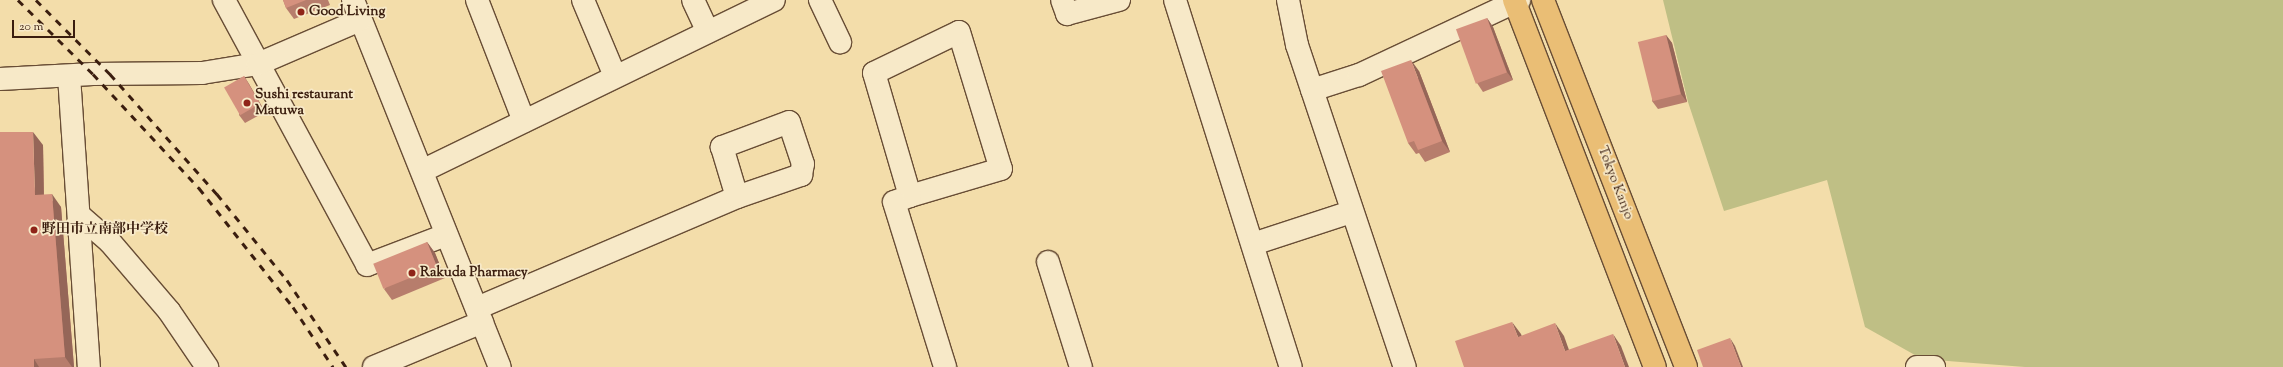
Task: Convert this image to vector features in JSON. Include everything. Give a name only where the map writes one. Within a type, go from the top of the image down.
[{"type":"highway","name":"Tokyo Kanjo","points":[[1543,0],[1686,367]]},
{"type":"highway","name":"Tokyo Kanjo","points":[[1516,1],[1655,367]]},
{"type":"street","points":[[224,0],[367,265],[446,234]]},
{"type":"street","points":[[352,0],[500,367]]},
{"type":"street","points":[[478,0],[524,121]]},
{"type":"street","points":[[583,0],[616,76]]},
{"type":"street","points":[[692,0],[708,32]]},
{"type":"street","points":[[422,171],[774,0]]},
{"type":"street","points":[[820,0],[840,42]]},
{"type":"street","points":[[1062,0],[1067,14],[1119,0]]},
{"type":"street","points":[[1175,0],[1291,367]]},
{"type":"street","points":[[1288,0],[1296,45],[1351,212],[1405,367]]},
{"type":"street","points":[[1312,90],[1360,74],[1516,1]]},
{"type":"street","points":[[0,79],[202,73],[258,64],[360,20]]},
{"type":"street","points":[[910,196],[874,72],[959,32],[1001,169],[894,202],[945,367]]},
{"type":"street","points":[[69,76],[89,367]]},
{"type":"street","points":[[374,367],[479,315],[738,197]]},
{"type":"street","points":[[1253,244],[1351,212]]},
{"type":"street","points":[[79,215],[110,242],[169,310],[207,367]]},
{"type":"street","points":[[1048,262],[1081,367]]},
{"type":"street","points":[[1917,367],[1934,367]]},
{"type":"green space","points":[[1663,0],[2283,0],[2283,367],[2025,367],[1922,359],[1865,327],[1827,180],[1724,211],[1688,102]]},
{"type":"building","points":[[283,0],[306,0],[286,8]]},
{"type":"building","points":[[1487,18],[1507,73],[1476,84],[1456,29]]},
{"type":"building","points":[[1666,35],[1681,94],[1653,101],[1638,42]]},
{"type":"building","points":[[1411,60],[1442,141],[1418,150],[1414,141],[1408,143],[1381,71]]},
{"type":"building","name":"Sushi restaurant Matuwa","points":[[244,76],[260,104],[240,115],[224,88]]},
{"type":"building","name":"野田市立南部中学校","points":[[0,132],[33,132],[35,195],[52,194],[65,357],[34,359],[34,367],[0,367]]},
{"type":"building","points":[[427,242],[437,267],[383,289],[373,264]]},
{"type":"building","points":[[1512,322],[1518,337],[1555,323],[1565,351],[1613,334],[1625,367],[1464,367],[1455,341]]},
{"type":"building","points":[[1730,338],[1741,367],[1703,367],[1697,350]]},
{"type":"railway","points":[[18,0],[93,74],[199,188],[293,307],[333,367]]},
{"type":"railway","points":[[36,0],[110,74],[217,194],[287,280],[346,367]]},
{"type":"place","name":"Good Living","points":[[301,12]]},
{"type":"place","name":"Sushi restaurant Matuwa","points":[[247,103]]},
{"type":"place","name":"野田市立南部中学校","points":[[34,230]]},
{"type":"place","name":"Rakuda Pharmacy","points":[[412,273]]}]
